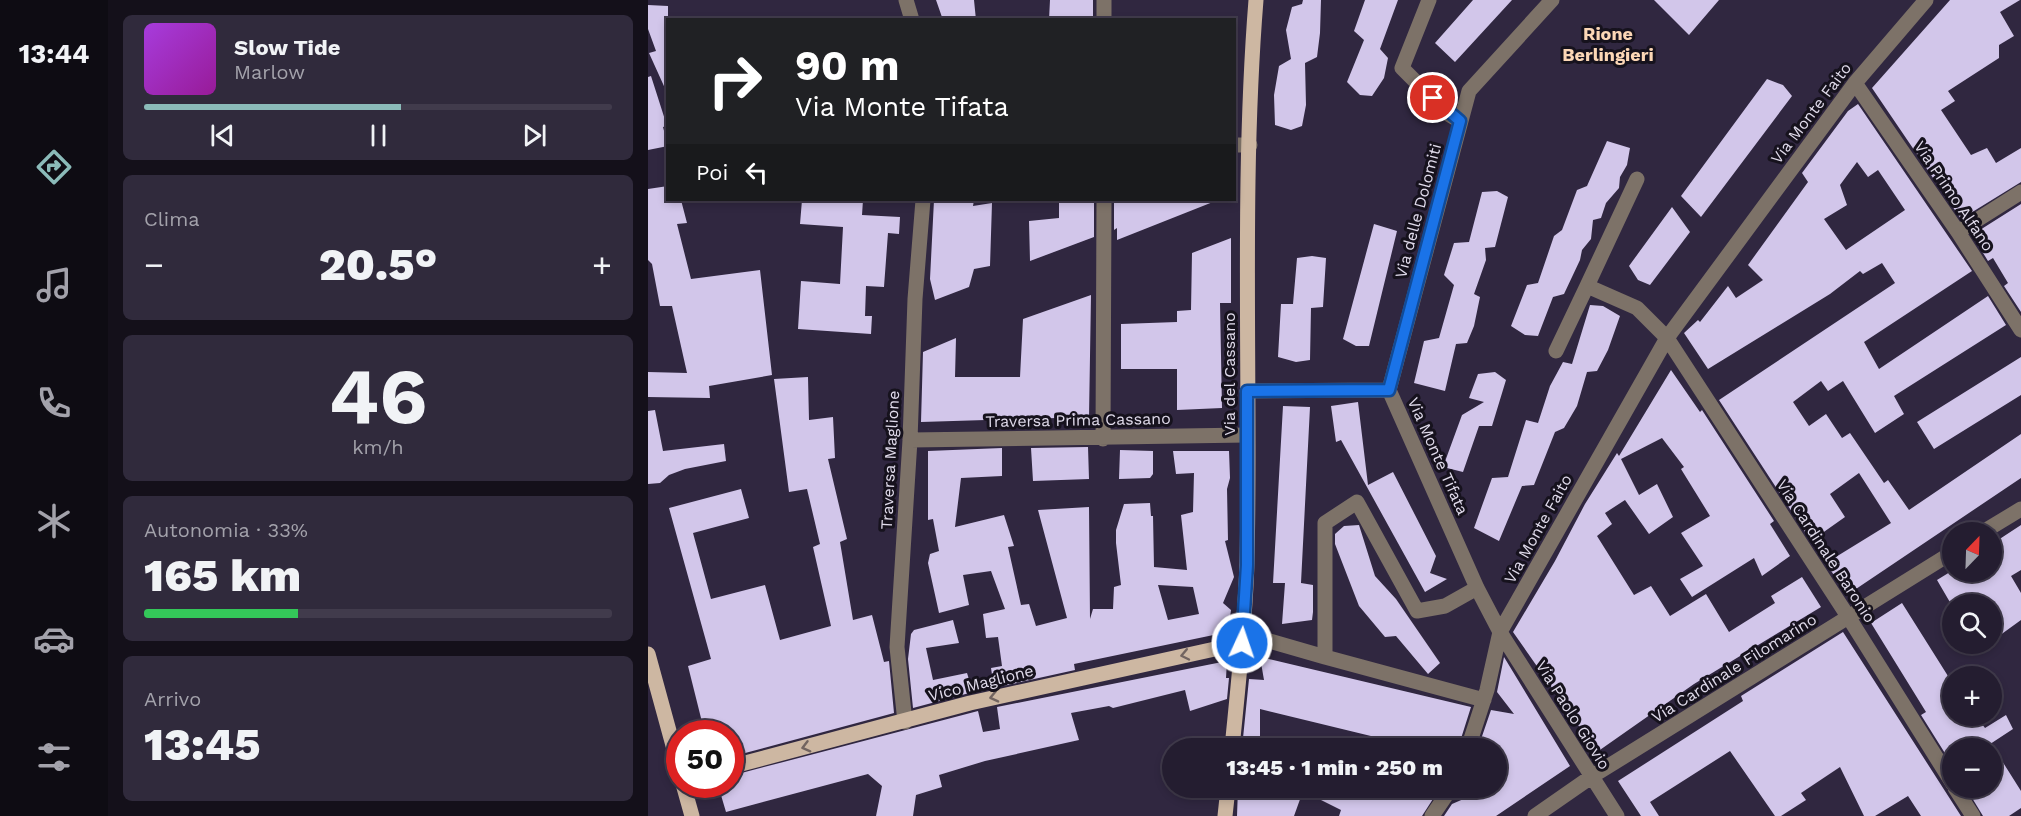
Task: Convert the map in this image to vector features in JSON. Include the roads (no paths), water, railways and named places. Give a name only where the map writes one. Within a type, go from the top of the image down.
[{"type":"main road","name":"Via del Cassano","points":[[1233,738],[1247,565],[1247,391],[1242,145],[1256,0]]},
{"type":"main road","name":"Vico Maglione","points":[[744,763],[970,703],[1242,638]]},
{"type":"main road","points":[[648,654],[666,720]]},
{"type":"main road","points":[[687,798],[692,816]]},
{"type":"main road","points":[[1225,816],[1227,798]]},
{"type":"street","points":[[906,0],[911,18]]},
{"type":"street","points":[[1104,0],[1104,18]]},
{"type":"street","points":[[1429,0],[1402,68],[1448,114],[1460,121]]},
{"type":"street","name":"Via delle Dolomiti","points":[[1389,390],[1469,91],[1552,0]]},
{"type":"street","name":"Via Monte Faito","points":[[1471,738],[1484,700],[1500,632],[1667,338],[1855,83],[1926,0]]},
{"type":"street","name":"Via Primo Alfano","points":[[1855,83],[1958,232],[2021,330]]},
{"type":"street","points":[[1556,351],[1637,179]]},
{"type":"street","points":[[1958,232],[2021,192]]},
{"type":"street","name":"Traversa Maglione","points":[[905,722],[897,647],[910,440],[915,298],[923,201]]},
{"type":"street","points":[[1103,439],[1104,201]]},
{"type":"street","points":[[1587,286],[1637,309],[1667,338]]},
{"type":"street","name":"Via Cardinale Baronio","points":[[1667,338],[1849,618],[1942,767]]},
{"type":"street","name":"Via Monte Tifata","points":[[1247,391],[1389,390],[1477,588],[1500,632]]},
{"type":"street","name":"Traversa Prima Cassano","points":[[910,440],[1103,439],[1247,435]]},
{"type":"street","points":[[1325,657],[1324,523],[1357,502],[1417,611],[1445,606],[1477,588]]},
{"type":"street","points":[[2000,522],[2021,509]]},
{"type":"street","name":"Via Cardinale Filomarino","points":[[1535,816],[1591,777],[1942,559]]},
{"type":"street","name":"Via Paolo Giovio","points":[[1500,632],[1617,816]]},
{"type":"street","points":[[1242,638],[1325,657],[1484,700]]},
{"type":"street","points":[[1432,816],[1444,798]]},
{"type":"street","name":"Via Cardinale Baronio","points":[[1962,798],[1973,816]]},
{"type":"district","name":"Rione Berlingieri","points":[[1608,43]]}]
